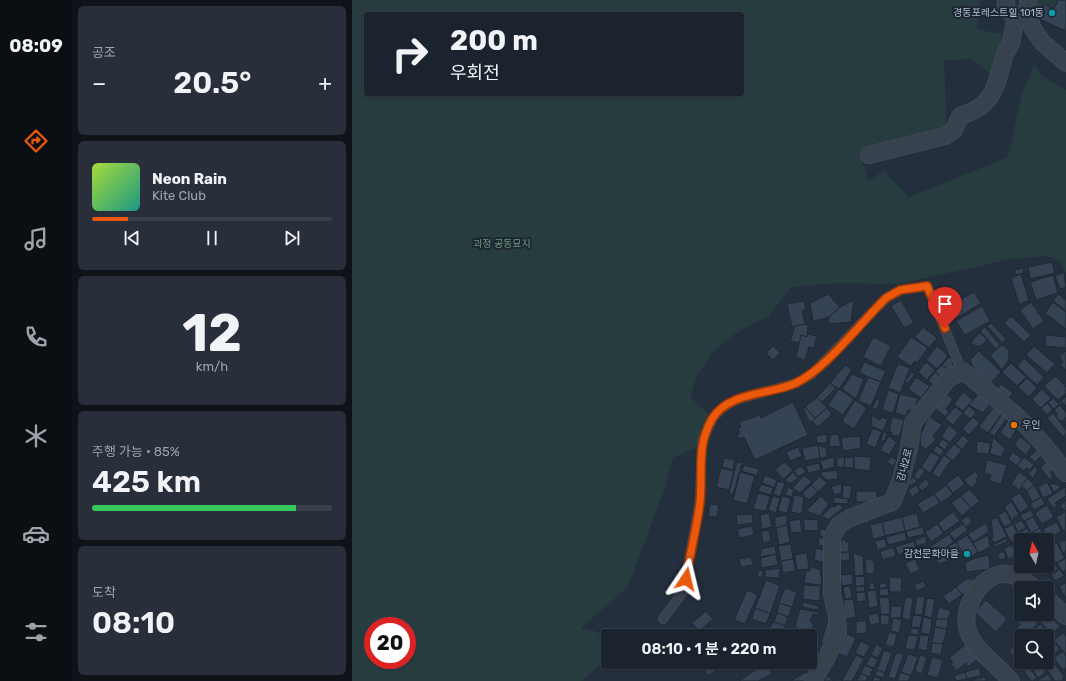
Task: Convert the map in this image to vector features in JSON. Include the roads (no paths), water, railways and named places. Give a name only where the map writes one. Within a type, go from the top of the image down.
[{"type":"street","points":[[1006,0],[1005,5],[1009,11],[1024,9]]},
{"type":"street","points":[[1024,9],[1033,29],[1042,42],[1066,63]]},
{"type":"street","points":[[869,155],[945,136],[954,130],[960,116],[971,113],[988,100],[994,92],[1004,55],[1024,9]]},
{"type":"street","points":[[962,371],[1021,420],[1043,444],[1066,474]]},
{"type":"street","name":"감내2로","points":[[814,681],[838,633],[837,617],[832,594],[832,537],[839,525],[850,518],[892,502],[901,480],[909,448],[913,423],[949,378],[962,371]]},
{"type":"street","points":[[1011,681],[1003,670],[979,649],[967,628],[969,604],[983,584],[1002,574],[1014,575],[1023,581]]},
{"type":"street","points":[[1054,605],[1066,616]]},
{"type":"lane","points":[[663,619],[684,592],[700,501],[702,441],[713,418],[722,408],[736,400],[796,383],[812,374],[886,298],[900,290],[927,286],[962,371]]},
{"type":"place","name":"경동포레스트힐 101동","points":[[1052,13]]},
{"type":"place","name":"우인","points":[[1014,425]]},
{"type":"place","name":"감천문화마을","points":[[967,554]]},
{"type":"park label","name":"괴정 공동묘지","points":[[502,244]]}]
